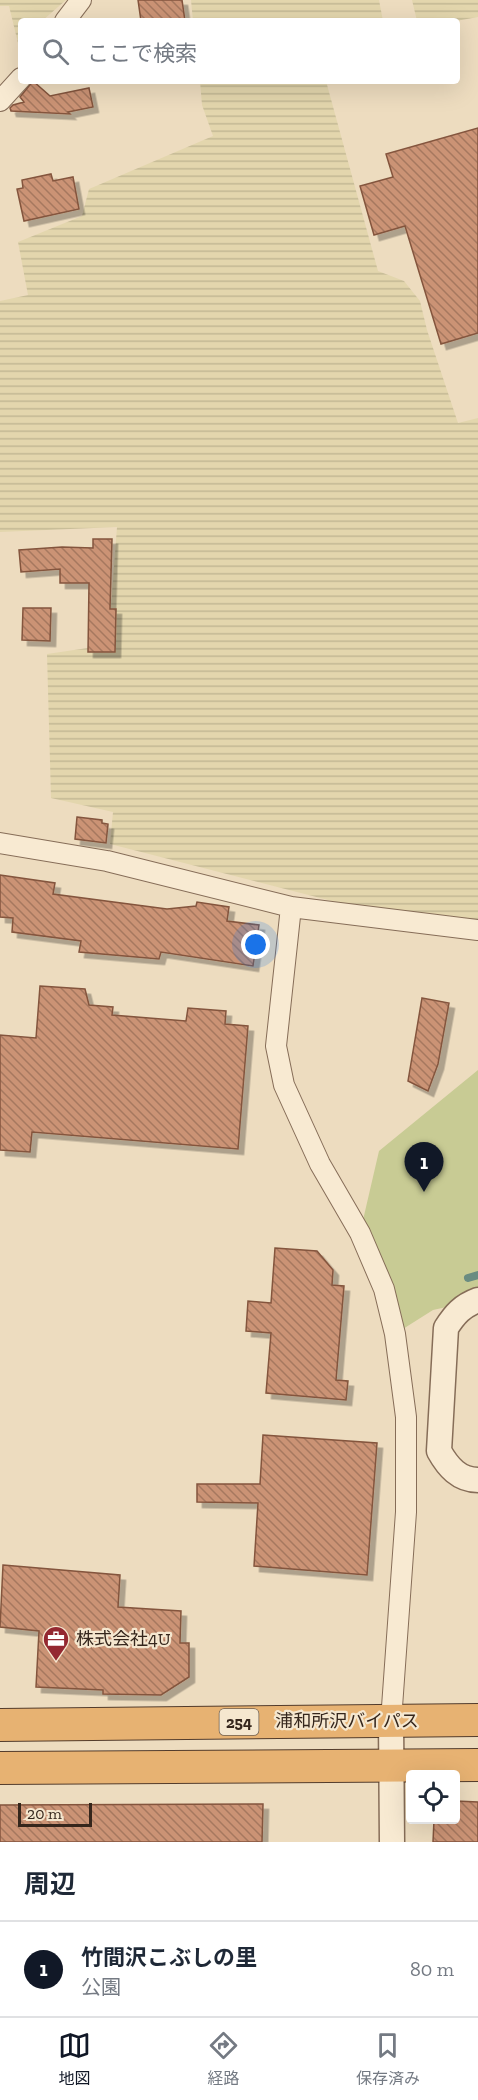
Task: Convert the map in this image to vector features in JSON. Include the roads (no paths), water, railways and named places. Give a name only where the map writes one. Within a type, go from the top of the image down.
[{"type":"highway","name":"浦和所沢バイパス","points":[[0,1725],[478,1720]]},
{"type":"highway","points":[[0,1768],[478,1764]]},
{"type":"street","points":[[66,18],[81,0]]},
{"type":"street","points":[[0,101],[18,81]]},
{"type":"street","points":[[0,843],[107,861],[291,907],[478,930]]},
{"type":"street","points":[[291,907],[276,1046],[284,1085],[320,1164],[360,1233],[384,1290],[393,1323],[406,1417],[406,1512],[391,1721],[392,1842]]},
{"type":"street","points":[[478,1300],[466,1305],[454,1315],[446,1328],[439,1451],[449,1468],[469,1480],[478,1480]]},
{"type":"waterway","points":[[468,1278],[478,1275]]},
{"type":"place","name":"竹間沢こぶしの里","points":[[424,1192]]},
{"type":"place","name":"株式会社4U","points":[[56,1662]]}]
